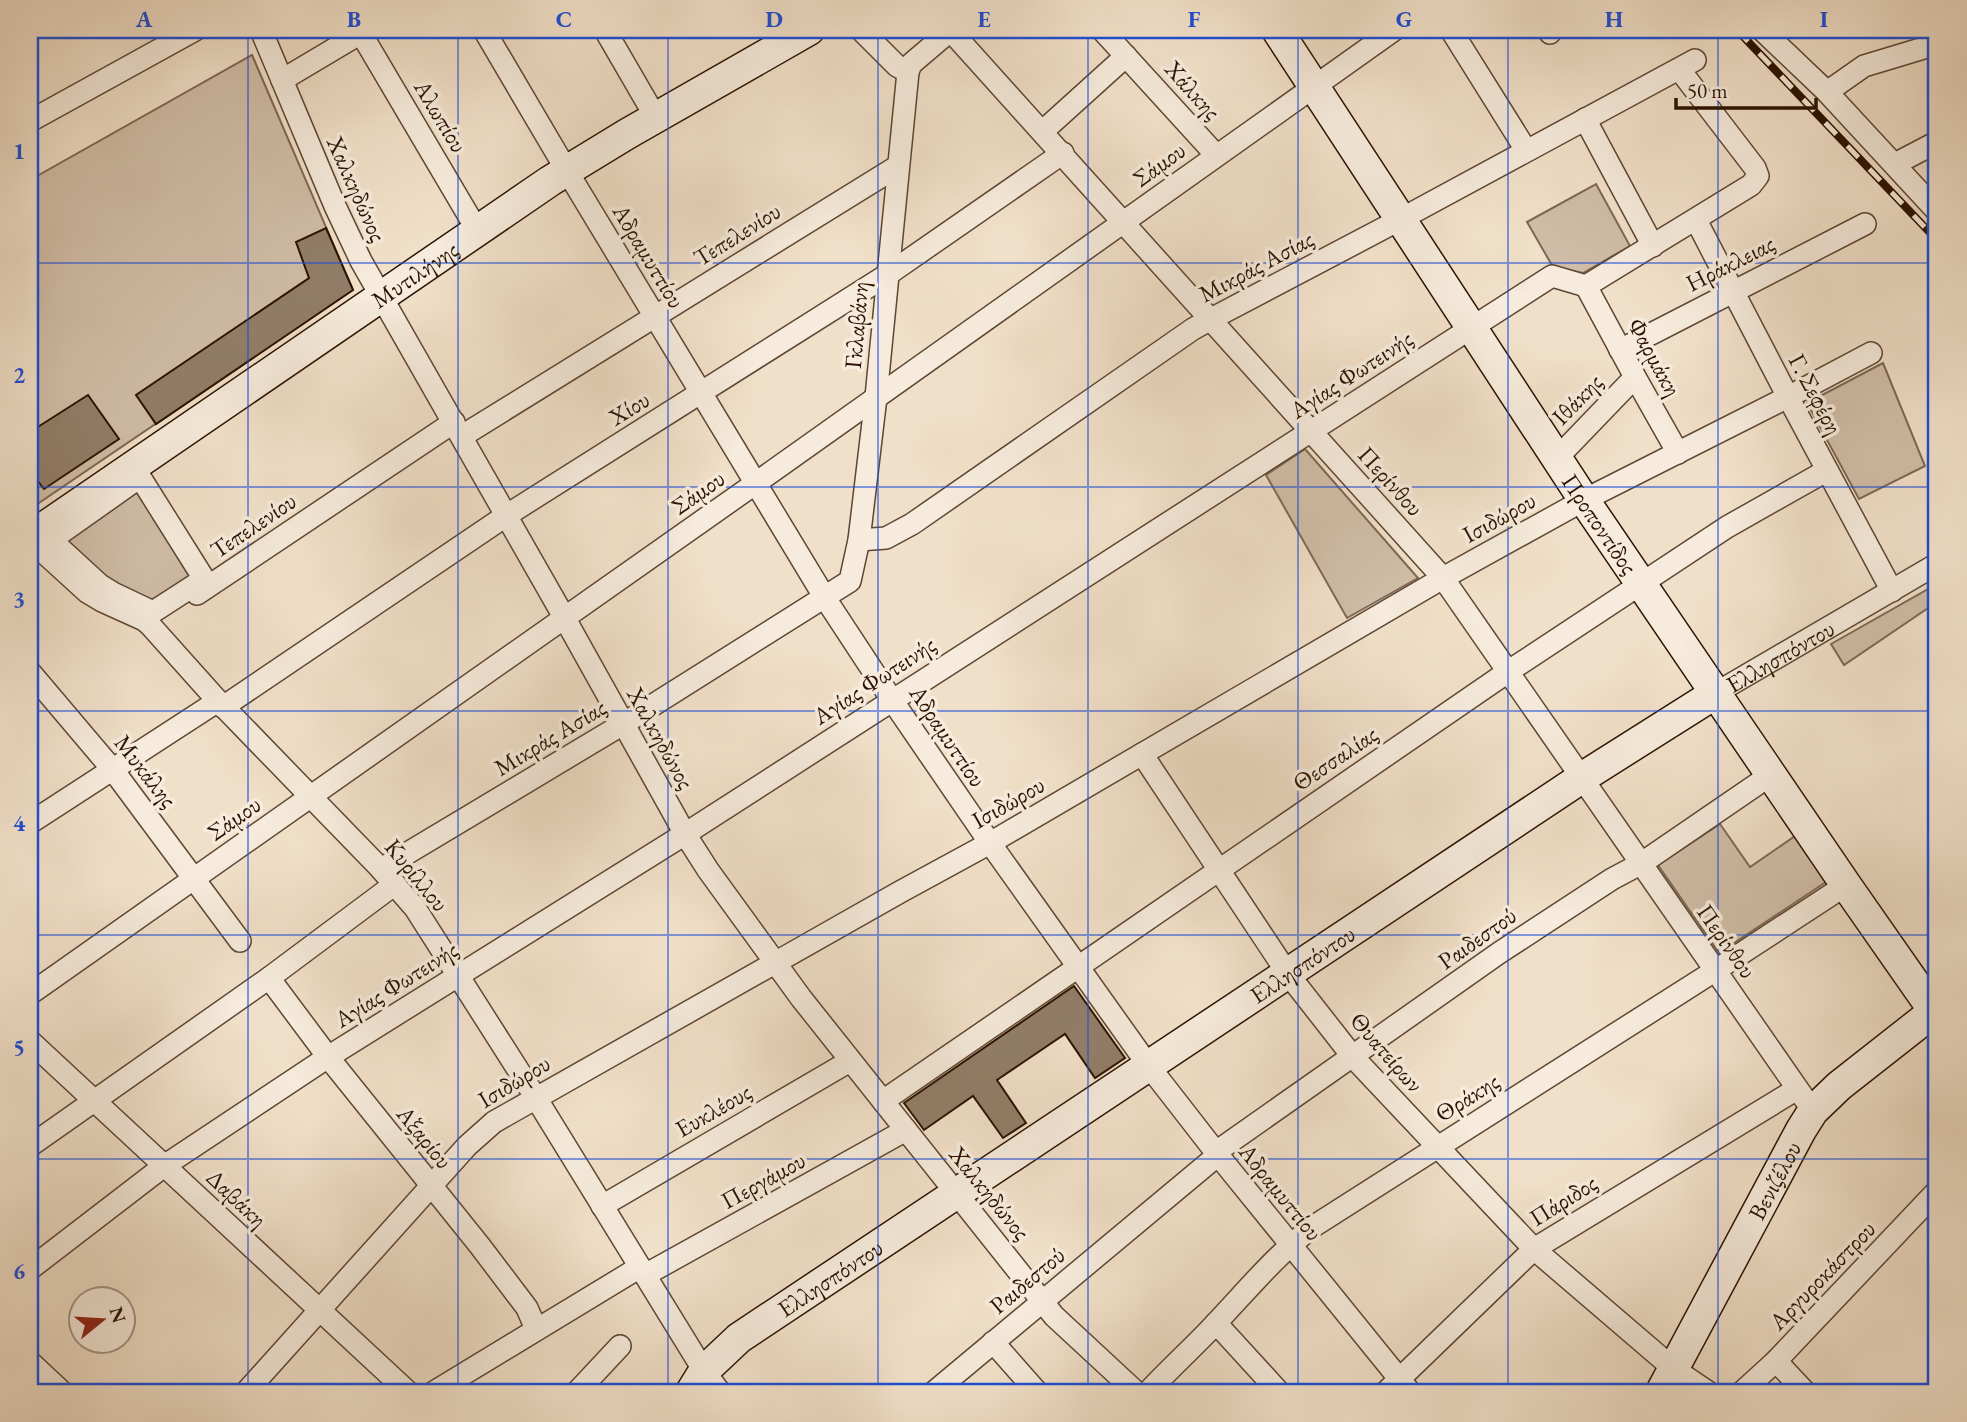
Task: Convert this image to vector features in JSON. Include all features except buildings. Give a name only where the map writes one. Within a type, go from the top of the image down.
[{"type":"street","points":[[30,121],[195,30]]},
{"type":"street","name":"Χαλκηδώνος","points":[[261,30],[361,261],[685,834],[708,870],[775,964],[1042,1301],[1136,1392]]},
{"type":"street","name":"Αδραμυττίου","points":[[484,30],[825,598],[892,700],[1148,1065],[1290,1244],[1398,1388]]},
{"type":"street","points":[[605,30],[656,118]]},
{"type":"street","name":"Μυτιλήνης","points":[[30,539],[143,468],[381,296],[567,171],[809,30]]},
{"type":"street","points":[[861,30],[897,66],[908,72],[911,64],[951,30]]},
{"type":"street","name":"Περίνθου","points":[[951,30],[1443,578],[1805,1100]]},
{"type":"street","name":"Χάλκης","points":[[1102,30],[1216,155]]},
{"type":"street","name":"Προποντίδος","points":[[1277,30],[1584,500],[1846,886],[1936,1010]]},
{"type":"street","name":"Σάμου","points":[[30,994],[1393,30]]},
{"type":"street","points":[[1451,30],[1526,150]]},
{"type":"street","points":[[1762,30],[1827,92],[1937,211]]},
{"type":"street","points":[[282,80],[362,31]]},
{"type":"street","name":"Αλωπίου","points":[[362,31],[477,230]]},
{"type":"street","points":[[1827,92],[1864,66],[1937,44]]},
{"type":"street","points":[[1043,131],[1126,56]]},
{"type":"street","name":"Μικράς Ασίας","points":[[859,540],[886,537],[912,524],[1193,329],[1687,65],[1758,176],[1751,185],[1696,220]]},
{"type":"street","name":"Γκλαβάνη","points":[[850,581],[859,540],[876,397],[908,72]]},
{"type":"street","points":[[1586,119],[1653,246]]},
{"type":"street","points":[[1895,164],[1937,142]]},
{"type":"street","name":"Χίου","points":[[30,823],[221,704],[507,515],[887,275],[1063,153]]},
{"type":"street","name":"Τεπελενίου","points":[[150,625],[458,429],[655,316],[898,166]]},
{"type":"street","points":[[1586,286],[1696,220]]},
{"type":"street","name":"Γ. Σεφέρη","points":[[1696,220],[1826,471],[1892,591]]},
{"type":"street","name":"Ηράκλειας","points":[[1620,349],[1865,224]]},
{"type":"street","name":"Αγίας Φωτεινής","points":[[30,1269],[164,1166],[328,1057],[685,834],[1552,276],[1586,286]]},
{"type":"street","name":"Φαρμάκη","points":[[1586,286],[1678,453]]},
{"type":"street","name":"Ισιδώρου","points":[[246,1392],[430,1186],[479,1133],[494,1122],[990,843],[1443,578],[1584,500],[1871,353]]},
{"type":"street","name":"Ιθάκης","points":[[1557,458],[1635,377]]},
{"type":"street","points":[[143,468],[204,579],[153,612],[100,585],[51,540],[143,468]]},
{"type":"street","points":[[143,468],[219,579]]},
{"type":"street","name":"Θεσσαλίας","points":[[883,1101],[1509,671],[1727,527],[1826,471]]},
{"type":"street","name":"Κυρίλλου","points":[[30,539],[87,592],[150,625],[221,704],[388,876],[415,908],[642,1271],[705,1385]]},
{"type":"street","name":"Ελλησπόντου","points":[[705,1385],[739,1338],[1148,1065],[1583,777],[1716,693],[1937,564]]},
{"type":"street","name":"Μικράς Ασίας","points":[[30,1146],[269,978],[388,876],[850,581]]},
{"type":"street","name":"Μυκάλης","points":[[30,672],[113,770],[240,941]]},
{"type":"street","name":"Θυατείρων","points":[[1142,754],[1288,974],[1353,1057],[1534,1248],[1667,1381],[1707,1392]]},
{"type":"street","name":"Ραιδεστού","points":[[934,1392],[1217,1154],[1499,953],[1612,879],[1642,863],[1772,774]]},
{"type":"street","name":"Θράκης","points":[[1148,1392],[1290,1244],[1314,1226],[1846,886]]},
{"type":"street","name":"Αξαρίου","points":[[269,978],[328,1057],[527,1308],[537,1329]]},
{"type":"street","name":"Βενιζέλου","points":[[1667,1381],[1801,1130],[1805,1100],[1855,1072],[1936,1010]]},
{"type":"street","name":"Δαβάκη","points":[[30,1041],[408,1392]]},
{"type":"street","name":"Ευκλέους","points":[[602,1206],[850,1060]]},
{"type":"street","name":"Πάριδος","points":[[1398,1388],[1534,1248],[1805,1100]]},
{"type":"street","name":"Περγάμου","points":[[434,1392],[537,1329],[906,1130]]},
{"type":"street","name":"Αργυροκάστρου","points":[[1742,1392],[1776,1361],[1937,1191]]},
{"type":"street","points":[[1216,1323],[1279,1392]]},
{"type":"street","points":[[993,1342],[1037,1392]]},
{"type":"street","points":[[577,1392],[620,1346]]},
{"type":"street","points":[[1776,1361],[1805,1392]]},
{"type":"street","points":[[30,1362],[62,1392]]},
{"type":"shaded area","points":[[252,55],[353,290],[30,509],[30,180]]},
{"type":"shaded area","points":[[1596,184],[1630,246],[1583,273],[1553,267],[1527,222]]},
{"type":"shaded area","points":[[1883,363],[1925,466],[1859,499],[1807,403]]},
{"type":"shaded area","points":[[1305,449],[1418,578],[1347,618],[1266,475]]},
{"type":"shaded area","points":[[140,482],[200,577],[152,609],[56,541]]},
{"type":"shaded area","points":[[1937,584],[1937,602],[1844,665],[1831,644]]},
{"type":"shaded area","points":[[1720,824],[1750,867],[1798,834],[1829,880],[1719,953],[1658,865]]},
{"type":"railway","points":[[1737,30],[1937,240]]}]
